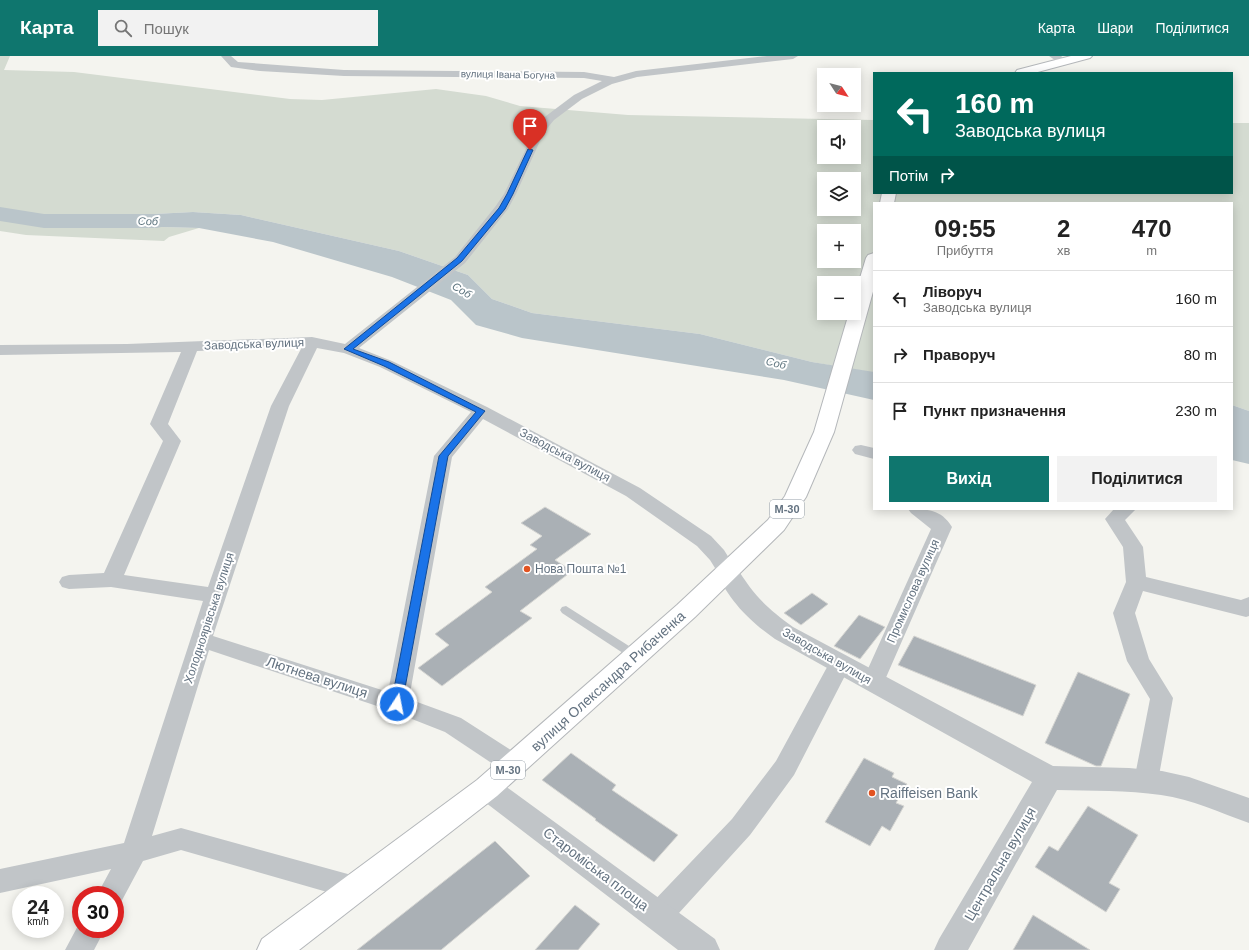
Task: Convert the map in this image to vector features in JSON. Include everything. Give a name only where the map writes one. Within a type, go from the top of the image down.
[{"type":"highway","points":[[1024,72],[1058,59],[1086,56]]},
{"type":"highway","name":"вулиця Олександра Рибаченка","points":[[273,950],[488,788],[686,611],[727,570],[776,525],[795,497],[824,432],[872,265]]},
{"type":"street","name":"вулиця Івана Богуна","points":[[226,56],[235,65],[260,68],[344,73],[584,75],[614,80],[659,70],[793,56]]},
{"type":"street","points":[[348,349],[460,260],[502,209],[534,141],[550,118],[578,96],[614,80]]},
{"type":"street","name":"Заводська вулиця","points":[[0,350],[54,350],[312,342],[348,349],[386,364],[481,411],[633,492],[704,541],[717,555],[727,570],[736,589],[750,607],[784,633],[1049,778]]},
{"type":"street","name":"Холодноярівська вулиця","points":[[115,886],[134,852],[216,596],[280,406],[312,342]]},
{"type":"street","points":[[111,580],[172,441],[159,424],[190,346]]},
{"type":"street","points":[[397,704],[444,456],[481,411]]},
{"type":"street","name":"Промислова вулиця","points":[[873,682],[942,527],[919,510]]},
{"type":"street","points":[[1125,510],[1115,519],[1133,547],[1136,582],[1124,613],[1138,661],[1162,698],[1146,780]]},
{"type":"street","points":[[69,582],[111,580],[216,596]]},
{"type":"street","points":[[1136,582],[1246,609],[1249,604]]},
{"type":"street","name":"Лютнева вулиця","points":[[202,640],[397,704],[453,725],[514,765]]},
{"type":"street","points":[[658,916],[741,827],[785,768],[840,664]]},
{"type":"street","points":[[1049,778],[1146,780],[1189,789],[1249,811]]},
{"type":"street","name":"Центральна вулиця","points":[[950,950],[1049,778]]},
{"type":"street","name":"Староміська площа","points":[[488,788],[704,950]]},
{"type":"street","points":[[0,880],[134,852],[181,839],[355,888]]},
{"type":"street","points":[[79,950],[86,938]]},
{"type":"lane","points":[[566,610],[636,656]]},
{"type":"shaded area","points":[[0,56],[10,56],[4,70],[74,72],[290,99],[322,100],[436,89],[486,96],[520,106],[628,115],[873,120],[873,194],[1233,194],[1233,123],[1249,123],[1249,411],[1233,405],[1233,202],[873,202],[873,372],[812,362],[700,334],[532,313],[492,299],[468,275],[399,251],[241,215],[193,212],[134,215],[112,220],[124,226],[199,228],[169,237],[164,241],[26,235],[0,231]]},
{"type":"water","points":[[193,212],[241,215],[399,251],[468,275],[492,299],[532,313],[700,334],[812,362],[873,372],[873,400],[784,380],[522,338],[476,325],[451,300],[392,277],[273,242],[199,228],[124,226],[112,221],[134,215]]},
{"type":"water","points":[[1233,405],[1249,411],[1249,464],[1233,460]]},
{"type":"building","points":[[545,507],[591,534],[555,560],[572,571],[520,611],[532,618],[442,686],[418,668],[449,645],[435,634],[492,592],[485,587],[537,549],[530,545],[542,536],[521,523]]},
{"type":"building","points":[[812,593],[828,604],[801,625],[784,613]]},
{"type":"building","points":[[859,615],[885,627],[860,659],[834,646]]},
{"type":"building","points":[[914,636],[1036,685],[1023,716],[898,665]]},
{"type":"building","points":[[1078,672],[1130,694],[1101,766],[1096,766],[1045,743]]},
{"type":"building","points":[[571,753],[616,785],[612,790],[678,835],[654,862],[542,780]]},
{"type":"building","name":"Raiffeisen Bank","points":[[864,758],[894,773],[892,777],[907,784],[896,803],[904,806],[890,831],[882,826],[870,846],[825,822]]},
{"type":"building","points":[[1088,806],[1138,835],[1109,883],[1120,889],[1106,912],[1035,867],[1049,846],[1058,851]]},
{"type":"building","points":[[495,841],[530,876],[441,950],[357,950]]},
{"type":"building","points":[[575,905],[600,924],[578,950],[535,950]]},
{"type":"building","points":[[1033,915],[1090,950],[1013,950]]},
{"type":"waterway","name":"Соб","points":[[0,214],[44,221],[157,221]]},
{"type":"place","name":"Нова Пошта №1","points":[[527,569]]},
{"type":"place","name":"Raiffeisen Bank","points":[[872,793]]},
{"type":"route","points":[[397,704],[444,456],[481,411],[386,364],[348,349],[460,260],[502,209],[530,150]]}]
